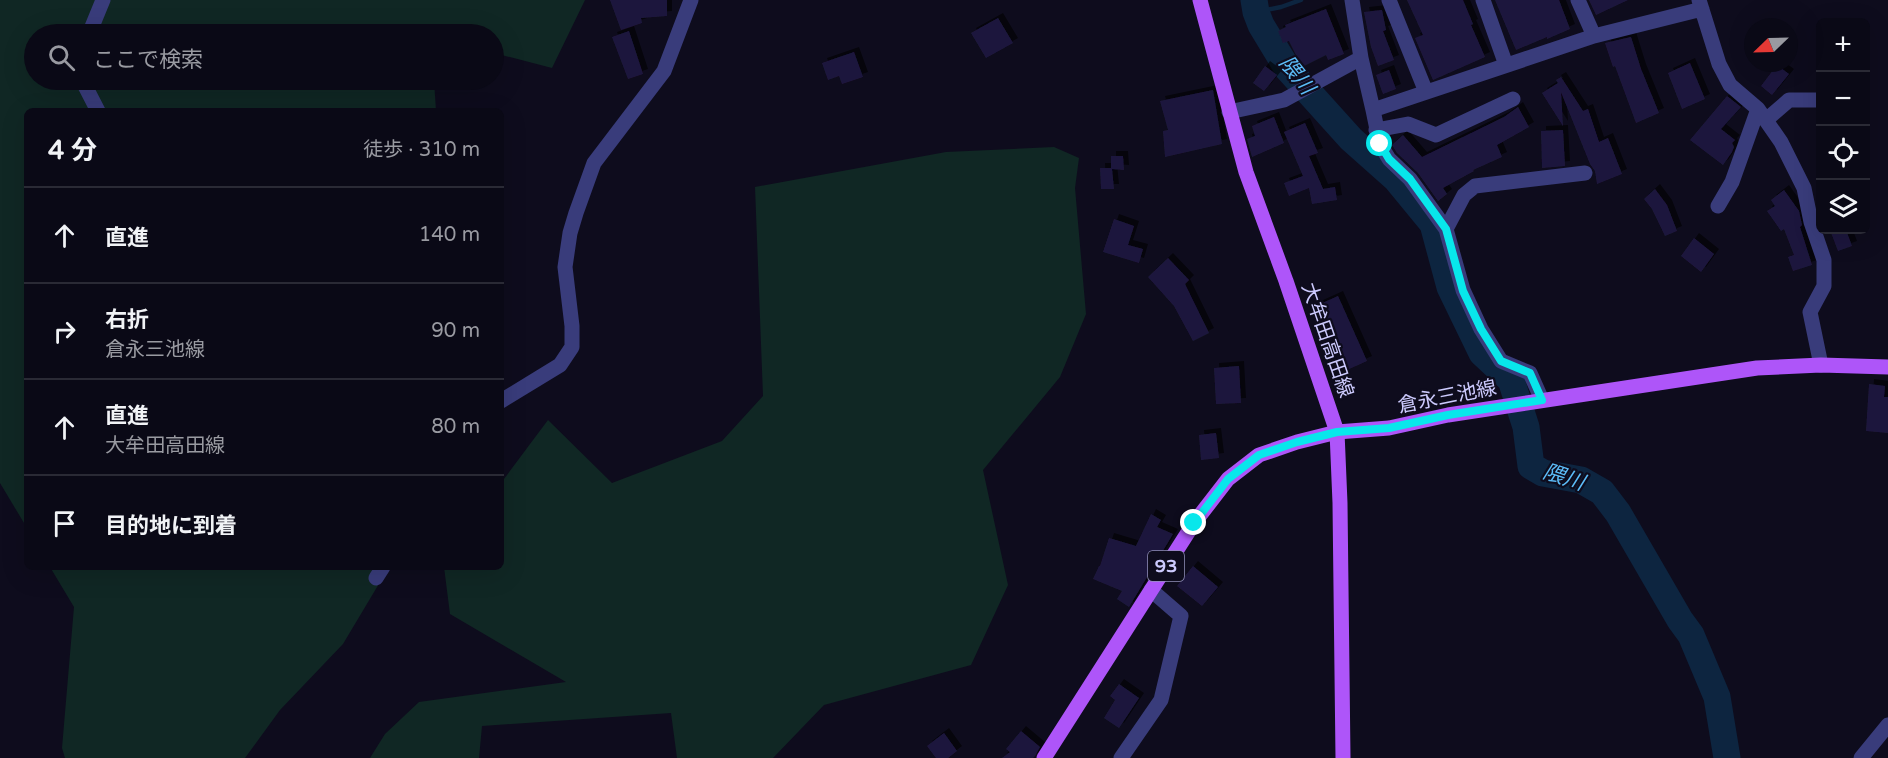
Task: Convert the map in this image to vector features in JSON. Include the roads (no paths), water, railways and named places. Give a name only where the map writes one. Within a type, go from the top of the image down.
[{"type":"main road","name":"大牟田高田線","points":[[1200,0],[1246,172],[1286,280],[1337,432]]},
{"type":"main road","name":"倉永三池線","points":[[1337,432],[1389,428],[1486,409],[1757,368],[1821,365],[1888,367]]},
{"type":"main road","name":"93","points":[[1044,758],[1194,523],[1228,479],[1259,455],[1337,432]]},
{"type":"main road","points":[[1337,432],[1343,758]]},
{"type":"street","points":[[93,24],[103,0]]},
{"type":"street","points":[[504,398],[560,365],[572,347],[572,326],[564,267],[576,213],[594,163],[664,71],[691,0]]},
{"type":"street","points":[[1352,0],[1361,58],[1380,144],[1389,159],[1410,179],[1446,229],[1463,291],[1481,329],[1501,361],[1530,373],[1542,400]]},
{"type":"street","points":[[1389,0],[1426,92]]},
{"type":"street","points":[[1483,0],[1506,65]]},
{"type":"street","points":[[1578,0],[1594,36]]},
{"type":"street","points":[[1373,110],[1594,36],[1700,4],[1719,64],[1730,85],[1762,114],[1781,142],[1804,188],[1811,222],[1824,260],[1824,286],[1810,312],[1821,365]]},
{"type":"street","points":[[1229,112],[1284,100],[1361,58]]},
{"type":"street","points":[[87,90],[96,108]]},
{"type":"street","points":[[1377,130],[1408,124],[1436,135],[1513,99]]},
{"type":"street","points":[[1718,206],[1732,182],[1762,114],[1789,100],[1816,100]]},
{"type":"street","points":[[1446,229],[1464,195],[1475,186],[1585,173]]},
{"type":"street","points":[[1121,758],[1161,700],[1181,616],[1150,590]]},
{"type":"street","points":[[1861,758],[1888,725]]},
{"type":"waterway","name":"隈川","points":[[1254,0],[1261,25],[1287,68],[1351,139],[1396,179],[1433,224],[1450,287],[1482,353],[1511,380],[1526,427],[1531,466],[1543,473],[1581,480],[1602,492],[1618,513],[1691,635],[1717,697],[1727,758]]},
{"type":"waterway","points":[[1256,12],[1301,0]]}]
